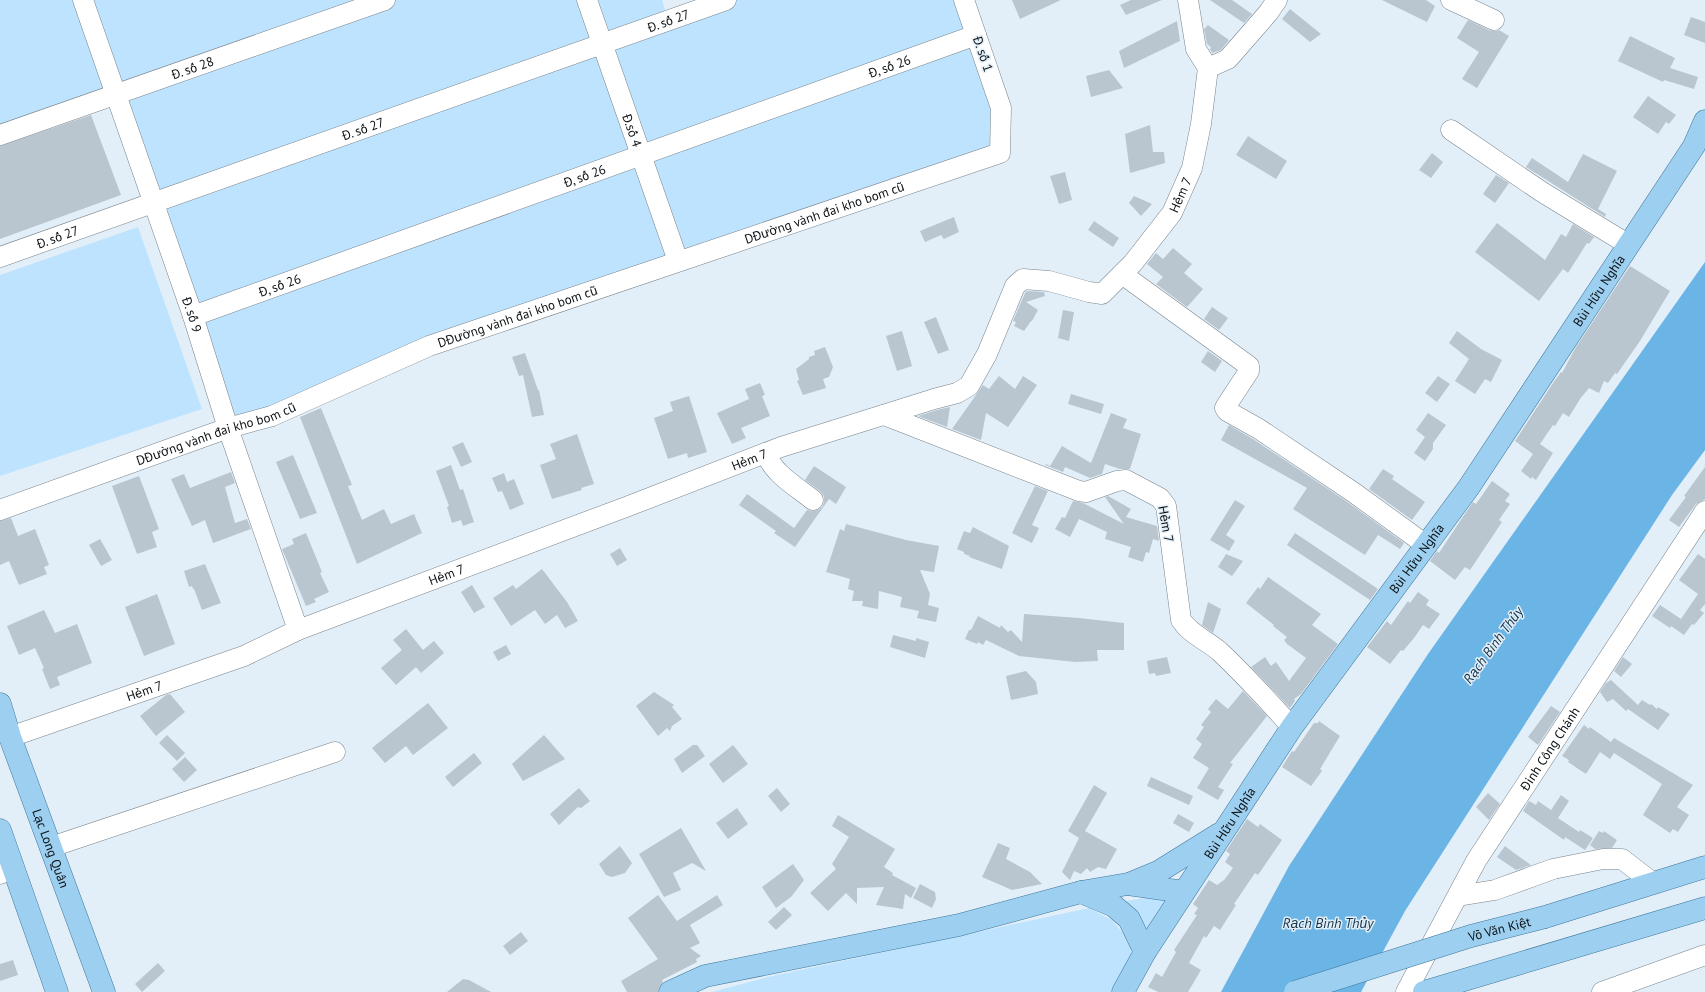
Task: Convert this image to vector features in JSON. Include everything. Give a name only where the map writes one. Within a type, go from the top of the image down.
[{"type":"main road","name":"Bùi Hữu Nghĩa","points":[[1123,992],[1145,952],[1292,727],[1469,487],[1694,146],[1705,121]]},
{"type":"main road","name":"Lạc Long Quân","points":[[0,704],[5,739],[51,847],[104,992]]},
{"type":"main road","points":[[670,992],[705,976],[959,925],[1081,892],[1128,884],[1158,872],[1228,827]]},
{"type":"main road","points":[[0,830],[7,872],[57,992]]},
{"type":"main road","name":"Võ Văn Kiệt","points":[[1295,992],[1471,936],[1545,917],[1705,867]]},
{"type":"main road","points":[[1128,884],[1184,892]]},
{"type":"main road","points":[[1081,892],[1114,906],[1129,919],[1145,952]]},
{"type":"main road","points":[[1424,992],[1705,908]]},
{"type":"street","name":"Đ. số 9","points":[[83,0],[193,316],[228,428],[298,630]]},
{"type":"street","name":"Đ. số 28","points":[[0,135],[385,0]]},
{"type":"street","name":"Đ.số 4","points":[[587,0],[678,261]]},
{"type":"street","name":"Đ. số 27","points":[[0,257],[603,45],[726,0]]},
{"type":"street","name":"Đ. số 1","points":[[964,0],[1001,108]]},
{"type":"street","points":[[1188,0],[1196,49],[1208,68],[1228,59],[1268,13],[1277,0]]},
{"type":"street","points":[[1451,0],[1494,20]]},
{"type":"street","name":"Đ, số 26","points":[[193,316],[976,35]]},
{"type":"street","name":"Hẻm 7","points":[[5,739],[244,656],[298,630],[766,453],[957,393],[969,386],[987,354],[1015,286],[1023,279],[1048,281],[1102,294],[1133,263],[1172,213],[1192,168],[1201,124],[1208,68]]},
{"type":"street","name":"DĐường vành đai kho bom cũ","points":[[0,510],[228,428],[272,416],[437,344],[1000,153],[1001,108]]},
{"type":"street","points":[[1451,130],[1542,192],[1629,245]]},
{"type":"street","points":[[437,344],[869,197]]},
{"type":"street","points":[[1122,274],[1250,367],[1226,406],[1225,408],[1227,411],[1260,429],[1426,545]]},
{"type":"street","name":"Hẻm 7","points":[[884,415],[1079,491],[1086,492],[1117,481],[1126,480],[1160,498],[1166,506],[1181,620],[1185,626],[1217,650],[1252,682],[1292,727]]},
{"type":"street","points":[[766,453],[769,462],[775,469],[813,500]]},
{"type":"street","name":"Đinh Công Chánh","points":[[1406,992],[1476,861],[1705,512]]},
{"type":"street","points":[[51,847],[335,752]]},
{"type":"street","points":[[1458,896],[1495,890],[1553,869],[1603,859],[1622,859],[1653,883]]},
{"type":"street","points":[[1602,992],[1705,955]]},
{"type":"shaded area","points":[[0,0],[662,0],[668,21],[726,0],[964,0],[1001,108],[1000,153],[678,261],[228,428],[116,95],[0,135]]},
{"type":"shaded area","points":[[138,227],[202,409],[0,476],[0,275]]},
{"type":"shaded area","points":[[1170,894],[1147,934],[1120,902]]},
{"type":"shaded area","points":[[1089,908],[1112,920],[1130,942],[1132,962],[1115,992],[712,992],[768,977]]},
{"type":"water","name":"Rạch Bình Thủy","points":[[1705,262],[1705,450],[1672,495],[1405,911],[1361,992],[1221,992],[1289,866],[1428,654]]},
{"type":"building","points":[[1012,0],[1061,0],[1020,19]]},
{"type":"building","points":[[1131,0],[1162,0],[1126,15],[1120,5]]},
{"type":"building","points":[[1210,0],[1232,0],[1252,14],[1244,23]]},
{"type":"building","points":[[1382,0],[1426,0],[1435,6],[1427,22]]},
{"type":"building","points":[[1290,9],[1321,34],[1310,42],[1282,19]]},
{"type":"building","points":[[1691,17],[1705,22],[1705,43],[1684,35]]},
{"type":"building","points":[[1468,20],[1489,30],[1499,30],[1509,36],[1477,88],[1462,79],[1479,52],[1457,38]]},
{"type":"building","points":[[1177,21],[1180,41],[1124,68],[1119,51]]},
{"type":"building","points":[[1208,25],[1229,40],[1221,50],[1212,53],[1210,49],[1211,47],[1207,44],[1204,29]]},
{"type":"building","points":[[1630,36],[1675,58],[1670,68],[1698,77],[1694,89],[1664,80],[1663,82],[1618,61]]},
{"type":"building","points":[[1109,70],[1123,88],[1091,97],[1086,76]]},
{"type":"building","points":[[1648,96],[1676,115],[1669,124],[1666,122],[1658,134],[1633,117]]},
{"type":"building","points":[[91,115],[121,195],[0,239],[0,146]]},
{"type":"building","points":[[1150,125],[1153,152],[1164,152],[1165,163],[1130,173],[1125,134]]},
{"type":"building","points":[[1248,136],[1287,161],[1276,179],[1236,155]]},
{"type":"building","points":[[1432,153],[1443,162],[1431,178],[1419,170]]},
{"type":"building","points":[[1583,154],[1617,171],[1598,209],[1606,214],[1605,217],[1526,167],[1532,158],[1568,182]]},
{"type":"building","points":[[1065,172],[1072,200],[1059,204],[1050,176]]},
{"type":"building","points":[[1496,175],[1509,183],[1495,203],[1483,194]]},
{"type":"building","points":[[1134,196],[1152,204],[1141,216],[1129,203]]},
{"type":"building","points":[[954,217],[959,232],[944,239],[941,235],[925,242],[920,231]]},
{"type":"building","points":[[1094,221],[1119,238],[1113,247],[1088,230]]},
{"type":"building","points":[[1497,223],[1545,260],[1561,234],[1566,237],[1573,224],[1594,237],[1589,244],[1587,243],[1568,273],[1563,269],[1539,301],[1475,252]]},
{"type":"building","points":[[1173,248],[1192,264],[1184,273],[1203,289],[1187,307],[1156,284],[1163,277],[1147,264],[1156,253],[1163,259]]},
{"type":"building","points":[[1630,266],[1670,291],[1640,341],[1617,374],[1615,373],[1608,383],[1604,381],[1599,393],[1589,388],[1569,417],[1563,413],[1555,426],[1553,425],[1540,444],[1553,453],[1536,480],[1532,477],[1531,479],[1521,471],[1533,454],[1515,441],[1553,383],[1561,372],[1562,373],[1576,347]]},
{"type":"building","points":[[1027,291],[1044,292],[1045,296],[1026,302],[1038,310],[1024,331],[1014,326],[1016,322],[1013,321]]},
{"type":"building","points":[[1212,307],[1228,318],[1219,330],[1204,319]]},
{"type":"building","points":[[1063,310],[1074,312],[1069,341],[1058,338]]},
{"type":"building","points":[[936,317],[949,350],[938,354],[924,322]]},
{"type":"building","points":[[902,331],[912,366],[897,371],[886,336]]},
{"type":"building","points":[[1457,331],[1481,349],[1502,360],[1491,382],[1485,379],[1475,394],[1455,381],[1469,359],[1449,343]]},
{"type":"building","points":[[825,347],[833,367],[829,377],[823,379],[826,388],[803,395],[797,381],[799,380],[796,369],[809,359],[809,357],[815,355],[814,351]]},
{"type":"building","points":[[1208,351],[1222,361],[1215,372],[1201,362]]},
{"type":"building","points":[[525,353],[539,390],[544,415],[532,417],[523,375],[519,376],[512,357]]},
{"type":"building","points":[[999,376],[1015,389],[1023,376],[1037,385],[1008,427],[986,413],[981,440],[952,429],[983,385],[989,389]]},
{"type":"building","points":[[1438,376],[1450,384],[1437,402],[1425,393]]},
{"type":"building","points":[[760,383],[765,395],[762,396],[770,416],[741,428],[746,438],[732,444],[717,413],[749,399],[745,389]]},
{"type":"building","points":[[1071,394],[1104,404],[1101,414],[1068,404]]},
{"type":"building","points":[[689,396],[707,452],[688,458],[687,453],[668,459],[654,418],[673,411],[670,402]]},
{"type":"building","points":[[950,407],[947,427],[918,416],[937,410]]},
{"type":"building","points":[[321,408],[352,485],[348,486],[362,520],[384,509],[391,524],[414,514],[422,533],[357,564],[300,417]]},
{"type":"building","points":[[1111,413],[1127,419],[1123,428],[1141,434],[1130,469],[1120,469],[1105,464],[1102,474],[1090,478],[1065,467],[1063,472],[1045,465],[1050,466],[1062,446],[1091,463]]},
{"type":"building","points":[[1428,413],[1446,425],[1433,443],[1433,449],[1425,461],[1414,453],[1425,437],[1416,430]]},
{"type":"building","points":[[1229,425],[1253,439],[1346,501],[1404,543],[1400,549],[1378,535],[1365,555],[1293,509],[1307,488],[1221,440]]},
{"type":"building","points":[[577,434],[594,484],[581,488],[582,490],[552,499],[540,465],[556,459],[550,444]]},
{"type":"building","points":[[463,442],[472,462],[461,467],[452,447]]},
{"type":"building","points":[[293,455],[317,513],[300,519],[276,462]]},
{"type":"building","points":[[451,465],[460,490],[463,489],[474,522],[463,526],[461,520],[452,523],[447,507],[449,506],[436,471]]},
{"type":"building","points":[[814,466],[846,487],[836,504],[829,499],[795,547],[774,533],[776,531],[739,505],[747,494],[794,528],[807,510],[818,510],[822,507],[824,502],[824,496],[820,491],[805,480]]},
{"type":"building","points":[[1705,467],[1705,499],[1696,504],[1679,527],[1669,520]]},
{"type":"building","points":[[1383,469],[1394,476],[1392,479],[1425,502],[1412,520],[1369,489]]},
{"type":"building","points":[[231,472],[235,483],[225,487],[235,523],[247,519],[251,529],[213,543],[205,520],[192,526],[171,479],[184,474],[190,488]]},
{"type":"building","points":[[504,473],[507,482],[514,479],[524,504],[510,510],[502,491],[498,492],[492,478]]},
{"type":"building","points":[[139,476],[159,529],[152,532],[157,547],[137,554],[112,486]]},
{"type":"building","points":[[1492,481],[1510,494],[1505,501],[1510,504],[1499,520],[1502,522],[1470,570],[1465,567],[1455,580],[1430,561],[1437,551],[1439,553],[1473,502],[1476,504]]},
{"type":"building","points":[[1035,486],[1048,491],[1032,525],[1039,528],[1032,543],[1012,533]]},
{"type":"building","points":[[1108,496],[1131,509],[1126,517],[1157,526],[1159,541],[1153,539],[1149,553],[1146,552],[1143,562],[1128,557],[1131,547],[1105,539],[1107,532],[1079,519],[1070,537],[1055,529],[1062,517],[1065,518],[1073,501],[1083,503],[1124,524],[1105,497]]},
{"type":"building","points":[[1235,500],[1245,506],[1226,535],[1235,541],[1229,551],[1210,540]]},
{"type":"building","points":[[11,518],[18,536],[35,529],[49,565],[44,567],[47,574],[19,585],[9,561],[0,565],[0,521]]},
{"type":"building","points":[[846,524],[906,540],[939,546],[934,572],[920,570],[930,594],[928,605],[939,608],[936,622],[917,618],[919,611],[900,607],[902,597],[879,591],[878,609],[862,606],[863,601],[852,601],[854,591],[848,589],[850,579],[826,572],[840,529],[844,531]]},
{"type":"building","points":[[973,527],[1009,546],[1002,569],[969,557],[970,556],[957,549],[964,531],[970,533]]},
{"type":"building","points":[[306,533],[322,572],[320,573],[329,592],[314,599],[316,602],[306,606],[282,549],[294,544],[292,539]]},
{"type":"building","points":[[1295,533],[1378,589],[1370,600],[1287,545]]},
{"type":"building","points":[[100,539],[112,560],[101,566],[89,545]]},
{"type":"building","points":[[620,548],[627,560],[617,566],[610,554]]},
{"type":"building","points":[[1226,554],[1243,561],[1232,576],[1218,567]]},
{"type":"building","points":[[1698,554],[1705,559],[1705,604],[1700,610],[1704,613],[1694,625],[1692,624],[1684,635],[1652,616],[1660,605],[1681,619],[1698,594],[1679,580]]},
{"type":"building","points":[[205,564],[221,603],[202,610],[194,589],[192,586],[189,587],[184,571]]},
{"type":"building","points":[[542,569],[567,602],[578,621],[565,628],[557,615],[545,624],[535,610],[511,626],[493,598],[513,585],[516,589]]},
{"type":"building","points":[[1268,577],[1321,614],[1312,625],[1338,644],[1301,694],[1294,699],[1295,701],[1290,708],[1251,667],[1265,657],[1271,666],[1276,662],[1289,681],[1306,658],[1287,644],[1284,640],[1287,637],[1273,626],[1274,625],[1246,603],[1258,587],[1260,589]]},
{"type":"building","points":[[472,585],[485,607],[474,613],[461,592]]},
{"type":"building","points":[[1418,592],[1429,600],[1426,605],[1440,614],[1429,629],[1423,625],[1403,651],[1401,650],[1390,664],[1367,647],[1387,621],[1391,625],[1408,601],[1410,603]]},
{"type":"building","points":[[157,594],[175,644],[144,656],[125,607]]},
{"type":"building","points":[[1208,602],[1221,609],[1213,633],[1202,625]]},
{"type":"building","points":[[44,610],[55,633],[77,624],[92,663],[57,677],[60,685],[50,689],[42,669],[44,668],[35,648],[19,655],[7,626]]},
{"type":"building","points":[[1024,614],[1124,623],[1124,650],[1097,650],[1098,661],[1075,662],[1019,656],[986,640],[983,645],[978,642],[977,644],[965,639],[978,616],[1000,628],[1001,625],[1008,632],[1011,630],[1022,642]]},
{"type":"building","points":[[406,629],[423,650],[434,641],[444,653],[421,673],[416,667],[396,685],[381,668],[402,650],[393,640]]},
{"type":"building","points":[[893,635],[916,641],[916,638],[929,642],[925,658],[890,647]]},
{"type":"building","points":[[506,645],[511,654],[498,661],[493,652]]},
{"type":"building","points":[[1167,657],[1171,673],[1156,676],[1155,673],[1149,674],[1147,661]]},
{"type":"building","points":[[1623,657],[1632,664],[1621,677],[1614,671]]},
{"type":"building","points":[[1026,671],[1036,682],[1038,694],[1011,700],[1006,676]]},
{"type":"building","points":[[1611,680],[1638,705],[1642,700],[1650,705],[1651,704],[1657,709],[1658,707],[1670,714],[1658,730],[1628,709],[1626,711],[1613,699],[1607,702],[1600,692],[1606,683]]},
{"type":"building","points":[[1243,691],[1267,716],[1230,763],[1233,764],[1218,787],[1224,790],[1218,800],[1197,788],[1209,768],[1193,758],[1202,744],[1196,739],[1204,727],[1201,725],[1211,712],[1208,709],[1216,699],[1228,709]]},
{"type":"building","points":[[654,692],[674,705],[672,707],[682,719],[672,726],[670,731],[667,728],[658,736],[636,706]]},
{"type":"building","points":[[170,694],[185,712],[156,736],[140,716],[166,695]]},
{"type":"building","points":[[428,703],[448,728],[413,755],[406,746],[385,763],[372,748]]},
{"type":"building","points":[[1551,706],[1560,712],[1538,745],[1528,737]]},
{"type":"building","points":[[1319,721],[1340,736],[1320,769],[1322,771],[1311,786],[1282,767],[1292,751],[1294,752],[1314,723],[1318,723]]},
{"type":"building","points":[[1584,725],[1589,729],[1590,727],[1611,742],[1614,738],[1693,785],[1677,807],[1689,815],[1678,832],[1673,829],[1670,833],[1643,815],[1662,784],[1614,753],[1610,759],[1600,752],[1586,774],[1562,756]]},
{"type":"building","points":[[167,735],[185,753],[177,761],[159,743]]},
{"type":"building","points":[[544,735],[565,759],[523,781],[512,764]]},
{"type":"building","points":[[693,745],[697,745],[705,756],[682,773],[674,759]]},
{"type":"building","points":[[733,745],[748,764],[723,783],[709,764]]},
{"type":"building","points":[[474,753],[482,763],[453,787],[445,777]]},
{"type":"building","points":[[185,757],[197,770],[184,782],[172,769]]},
{"type":"building","points":[[1151,777],[1193,796],[1189,805],[1147,786]]},
{"type":"building","points":[[1094,785],[1107,793],[1085,831],[1117,849],[1106,869],[1098,867],[1090,872],[1087,868],[1081,874],[1074,871],[1070,880],[1062,872],[1079,838],[1068,831]]},
{"type":"building","points":[[579,788],[590,801],[581,808],[578,807],[559,825],[550,814]]},
{"type":"building","points":[[777,788],[790,804],[781,812],[768,796]]},
{"type":"building","points":[[1488,793],[1500,804],[1489,820],[1476,807]]},
{"type":"building","points":[[1561,795],[1569,801],[1558,818],[1579,832],[1580,830],[1593,838],[1585,850],[1565,837],[1564,840],[1523,811],[1529,801],[1536,805],[1538,801],[1551,810]]},
{"type":"building","points":[[737,808],[748,824],[728,839],[716,823]]},
{"type":"building","points":[[1178,814],[1194,823],[1189,832],[1173,823]]},
{"type":"building","points":[[838,815],[895,849],[884,867],[893,873],[892,875],[916,888],[911,898],[905,894],[903,909],[876,905],[884,887],[857,888],[857,904],[846,893],[828,911],[810,893],[836,869],[832,864],[849,837],[832,826]]},
{"type":"building","points":[[1247,819],[1258,827],[1260,824],[1282,840],[1258,875],[1255,873],[1234,904],[1236,905],[1220,930],[1214,926],[1206,938],[1204,936],[1189,963],[1201,970],[1188,992],[1158,992],[1148,987],[1156,973],[1162,977],[1176,952],[1174,950],[1197,915],[1194,914],[1198,908],[1193,904],[1209,880],[1217,885],[1224,880],[1233,868],[1225,862],[1230,854],[1226,851]]},
{"type":"building","points":[[681,828],[706,871],[692,863],[673,873],[681,890],[664,897],[639,854]]},
{"type":"building","points":[[1599,831],[1603,833],[1604,831],[1617,840],[1612,848],[1595,849],[1590,845]]},
{"type":"building","points":[[998,843],[1010,848],[1006,859],[1030,872],[1042,884],[1012,890],[982,877]]},
{"type":"building","points":[[620,846],[632,863],[625,873],[612,877],[606,875],[599,864]]},
{"type":"building","points":[[1505,846],[1531,865],[1516,870],[1497,857]]},
{"type":"building","points":[[793,864],[804,880],[791,897],[776,908],[762,887]]},
{"type":"building","points":[[920,884],[935,892],[936,899],[932,908],[913,898]]},
{"type":"building","points":[[658,895],[677,921],[717,895],[723,905],[690,925],[700,943],[690,948],[701,956],[696,959],[697,962],[662,980],[663,982],[660,985],[658,992],[627,992],[621,981],[658,959],[628,918]]},
{"type":"building","points":[[784,907],[792,915],[776,930],[768,922]]},
{"type":"building","points":[[521,932],[528,941],[510,955],[503,946]]},
{"type":"building","points":[[13,960],[18,975],[0,981],[0,964]]},
{"type":"building","points":[[158,963],[165,971],[142,992],[135,984]]},
{"type":"building","points":[[463,979],[469,980],[491,992],[447,992]]}]
